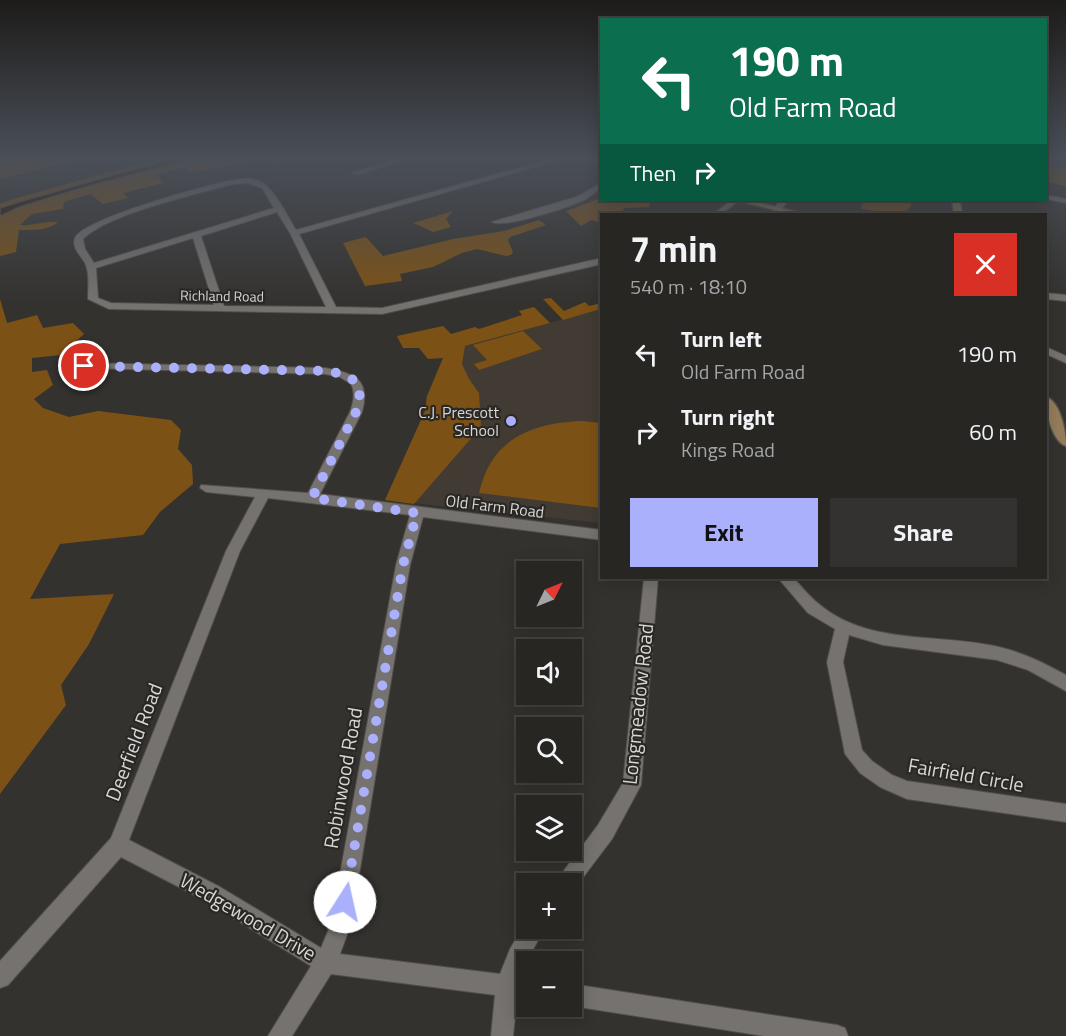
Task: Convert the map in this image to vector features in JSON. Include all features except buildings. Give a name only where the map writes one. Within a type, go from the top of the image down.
[{"type":"main road","points":[[764,205],[797,213]]},
{"type":"main road","points":[[1047,403],[1066,442]]},
{"type":"street","name":"Richland Road","points":[[156,205],[99,223],[80,235],[78,244],[91,267],[93,298],[109,306],[382,311],[600,261]]},
{"type":"street","name":"Richland Road","points":[[278,205],[280,209]]},
{"type":"street","points":[[294,233],[395,205]]},
{"type":"street","points":[[496,222],[513,220],[559,205]]},
{"type":"street","points":[[91,267],[280,209],[333,311]]},
{"type":"street","points":[[197,236],[220,309]]},
{"type":"street","points":[[1047,296],[1066,298]]},
{"type":"street","points":[[1047,350],[1066,360]]},
{"type":"street","points":[[84,366],[326,371],[339,373],[355,381],[359,386],[361,397],[356,412],[312,498]]},
{"type":"street","name":"Old Farm Road","points":[[206,488],[312,498],[600,535]]},
{"type":"street","name":"Deerfield Road","points":[[0,977],[118,845],[233,550],[264,493]]},
{"type":"street","name":"Robinwood Road","points":[[279,1036],[326,963],[341,924],[403,565],[417,513]]},
{"type":"street","name":"Longmeadow Road","points":[[574,873],[605,832],[632,785],[651,579]]},
{"type":"street","points":[[786,579],[791,587],[820,613],[843,628],[878,638],[1014,656],[1044,668],[1066,684]]},
{"type":"street","name":"Fairfield Circle","points":[[843,628],[835,662],[854,754],[866,767],[886,781],[907,790],[1066,813]]},
{"type":"street","name":"Wedgewood Drive","points":[[118,845],[213,894],[326,963],[516,986]]},
{"type":"street","points":[[501,1036],[516,989]]},
{"type":"street","points":[[582,996],[837,1036]]},
{"type":"shaded area","points":[[8,205],[25,205],[0,216],[0,208]]},
{"type":"shaded area","points":[[64,205],[63,209],[32,214],[20,225],[58,222],[45,228],[19,230],[16,252],[0,256],[0,216],[20,207]]},
{"type":"shaded area","points":[[581,205],[649,205],[625,208],[620,213],[600,213],[600,223],[591,220],[581,226],[566,211]]},
{"type":"shaded area","points":[[862,205],[912,205],[904,213],[861,209]]},
{"type":"shaded area","points":[[453,211],[446,219],[451,227],[433,232],[413,223]]},
{"type":"shaded area","points":[[539,220],[546,225],[510,237],[508,240],[513,252],[511,255],[506,256],[477,249],[462,253],[433,267],[400,274],[402,281],[365,286],[343,243],[366,237],[383,256],[453,239],[504,231]]},
{"type":"shaded area","points":[[551,298],[564,311],[585,302],[589,306],[600,303],[600,309],[563,320],[543,299]]},
{"type":"shaded area","points":[[0,299],[7,323],[37,315],[43,328],[73,323],[84,334],[61,355],[32,358],[32,372],[47,370],[53,385],[34,399],[43,408],[69,417],[98,411],[171,420],[181,430],[178,449],[192,465],[193,484],[160,512],[143,535],[60,544],[30,599],[114,594],[89,644],[61,685],[66,705],[0,794]]},
{"type":"shaded area","points":[[534,307],[550,323],[465,346],[462,364],[479,393],[481,427],[414,504],[385,500],[425,411],[427,396],[443,358],[428,359],[419,348],[403,348],[397,336],[443,326],[451,334],[475,327],[479,329],[522,315],[519,311]]},
{"type":"shaded area","name":"C.J. Prescott School","points":[[600,309],[600,523],[385,500],[425,411],[427,396],[465,346]]},
{"type":"shaded area","points":[[523,331],[542,349],[479,370],[474,364],[487,360],[473,345]]},
{"type":"shaded area","points":[[563,422],[600,423],[600,508],[479,493],[485,474],[503,447],[530,430]]},
{"type":"place","name":"C.J. Prescott School","points":[[511,421]]},
{"type":"route","points":[[84,366],[326,371],[339,373],[355,381],[359,386],[361,397],[356,412],[312,498],[417,513],[403,565],[345,902]]}]
